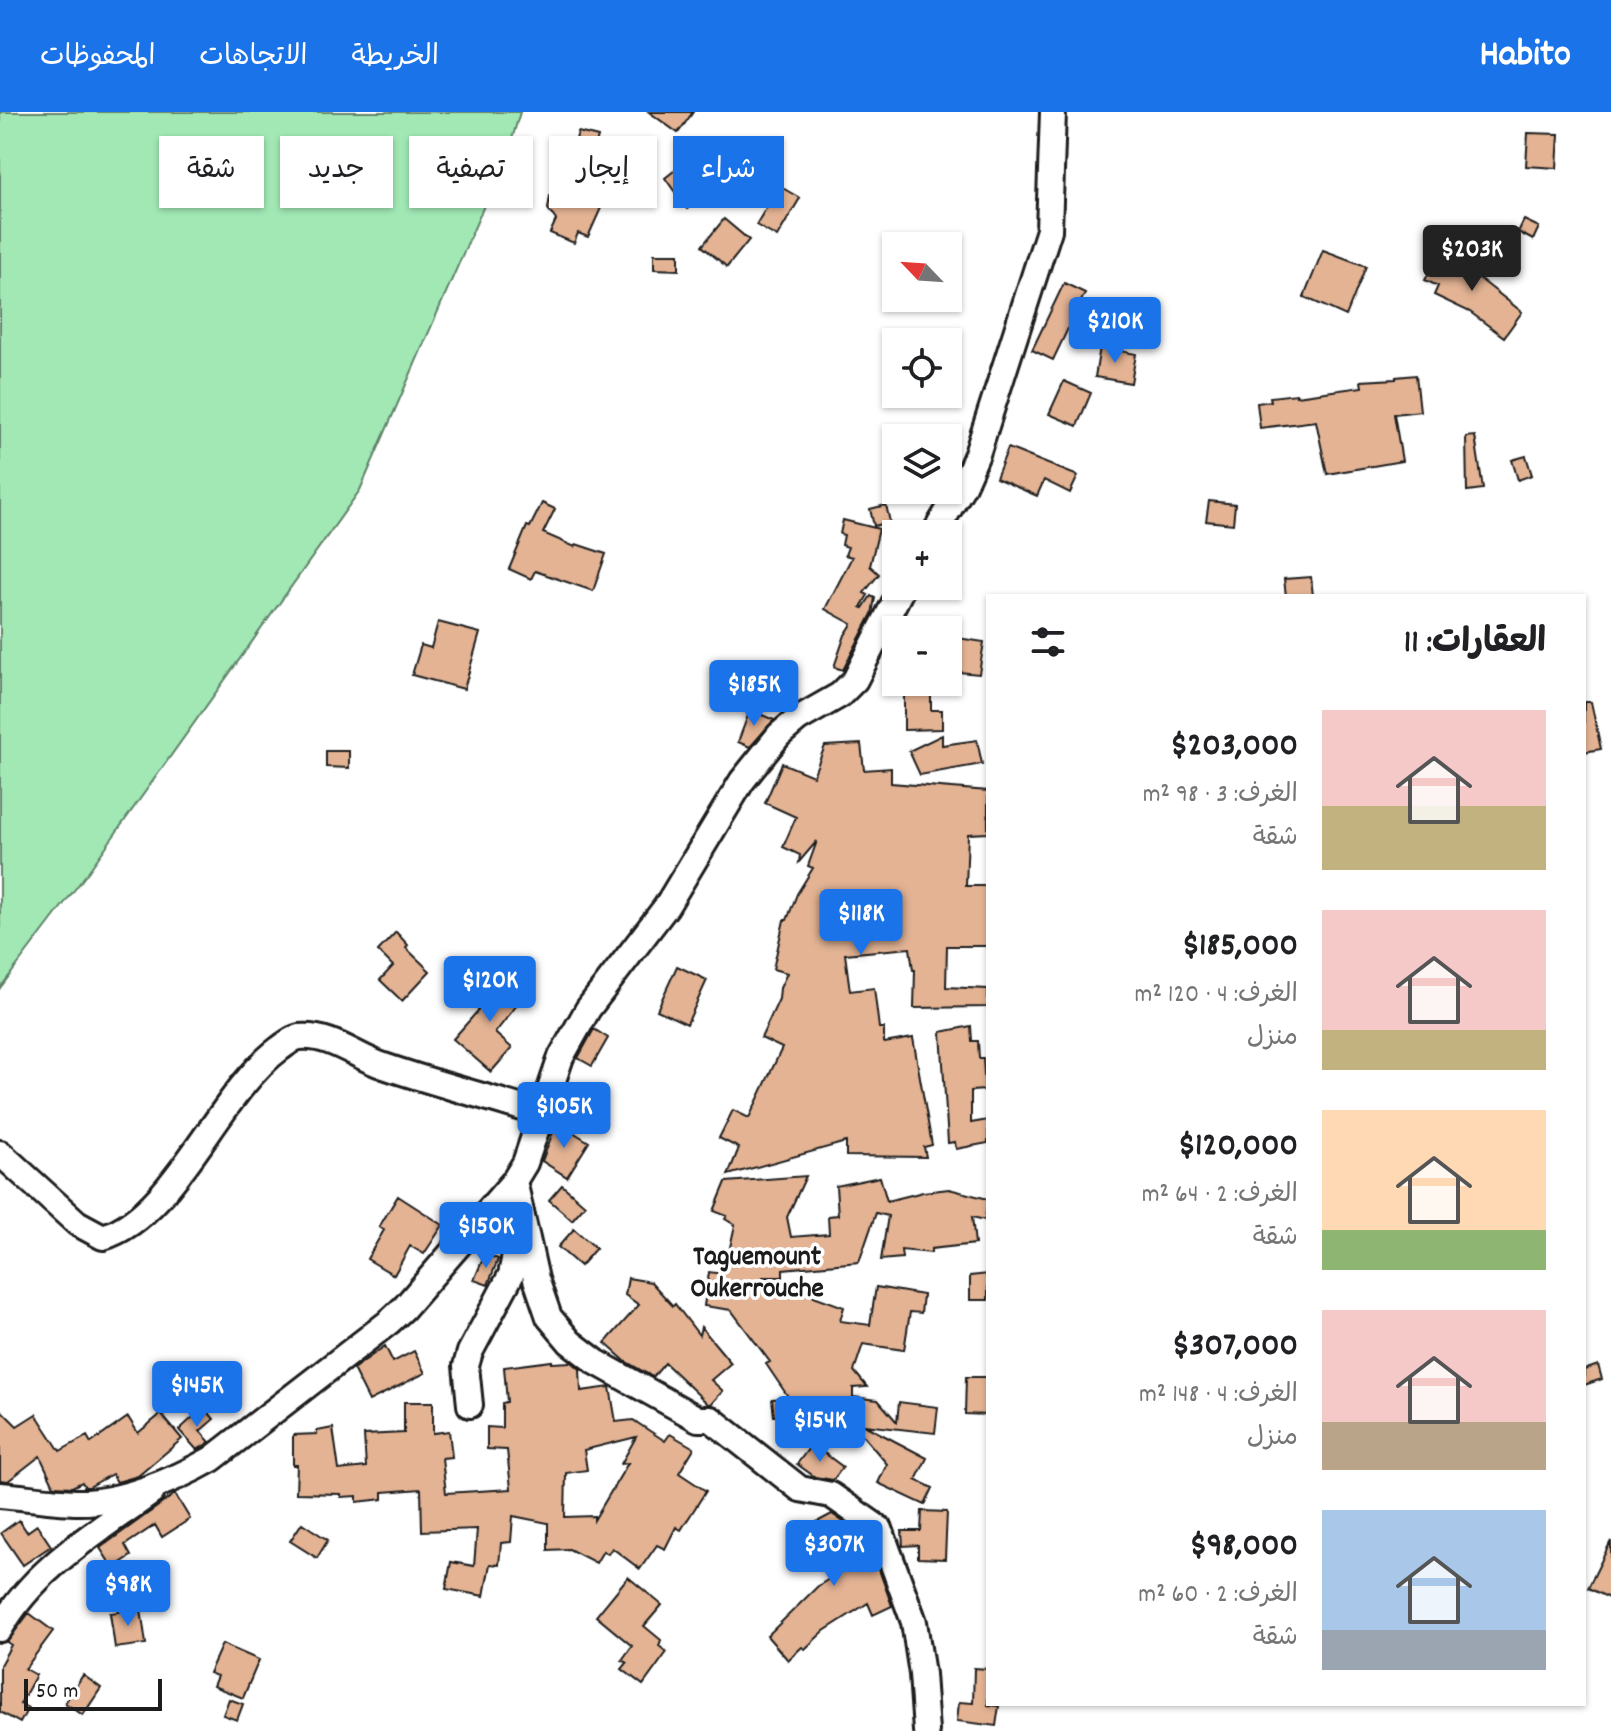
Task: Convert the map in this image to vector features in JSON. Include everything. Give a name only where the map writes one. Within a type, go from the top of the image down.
[{"type":"street","points":[[942,520],[963,486],[977,454],[1049,230],[1053,112]]},
{"type":"street","points":[[0,1495],[77,1503],[110,1499],[171,1479],[212,1459],[389,1322],[514,1181],[525,1163],[561,1057],[573,1032],[666,907],[731,795],[779,735],[798,719],[840,695],[855,680],[896,600]]},
{"type":"street","points":[[0,1153],[77,1223],[103,1237],[121,1232],[150,1208],[269,1056],[296,1037],[318,1038],[380,1065],[541,1114]]},
{"type":"street","points":[[514,1181],[521,1221],[549,1317],[570,1342],[596,1362],[698,1419],[711,1419],[800,1489],[831,1495],[880,1529],[914,1622],[926,1731]]},
{"type":"street","points":[[470,1405],[466,1366],[470,1352],[511,1275],[521,1221]]},
{"type":"street","points":[[0,1629],[17,1600],[43,1574],[171,1479]]},
{"type":"green space","points":[[0,112],[520,112],[513,136],[409,136],[409,208],[483,208],[360,490],[88,872],[0,988]]},
{"type":"building","points":[[649,112],[693,112],[678,133]]},
{"type":"building","points":[[1528,133],[1559,134],[1557,168],[1526,166]]},
{"type":"building","points":[[673,172],[673,189],[665,178]]},
{"type":"building","points":[[784,189],[800,198],[777,237],[756,225],[766,208],[784,208]]},
{"type":"building","points":[[549,202],[549,208],[601,208],[588,237],[578,233],[574,243],[550,233],[556,220],[548,209]]},
{"type":"building","points":[[724,219],[749,240],[727,267],[702,246]]},
{"type":"building","points":[[1524,220],[1539,227],[1533,240],[1518,232]]},
{"type":"building","points":[[1323,250],[1366,266],[1346,316],[1304,297]]},
{"type":"building","points":[[1454,252],[1473,261],[1468,273],[1522,312],[1504,337],[1470,312],[1434,295],[1438,286],[1425,280],[1439,255],[1450,261]]},
{"type":"building","points":[[654,254],[679,254],[679,270],[654,269]]},
{"type":"building","points":[[1064,283],[1085,293],[1053,360],[1032,350]]},
{"type":"building","points":[[1100,347],[1136,354],[1131,383],[1095,377]]},
{"type":"building","points":[[1416,375],[1420,411],[1394,414],[1402,461],[1327,474],[1316,421],[1260,428],[1257,403],[1271,401],[1270,397],[1362,387],[1361,381]]},
{"type":"building","points":[[1064,381],[1091,393],[1077,426],[1049,414]]},
{"type":"building","points":[[1475,436],[1483,489],[1467,491],[1466,437]]},
{"type":"building","points":[[1008,448],[1078,476],[1070,493],[1044,480],[1037,496],[996,478]]},
{"type":"building","points":[[1526,456],[1532,475],[1518,480],[1512,460]]},
{"type":"building","points":[[1209,501],[1235,504],[1233,524],[1206,521]]},
{"type":"building","points":[[542,503],[555,509],[543,533],[575,547],[576,544],[606,554],[593,591],[535,571],[531,579],[509,569],[527,526],[530,527]]},
{"type":"building","points":[[886,505],[890,520],[882,520],[882,524],[874,526],[870,509]]},
{"type":"building","points":[[843,520],[879,529],[870,566],[879,574],[864,593],[868,595],[861,607],[871,596],[875,598],[872,614],[843,670],[834,667],[852,624],[825,609],[852,557],[845,555],[848,547],[842,545],[844,535],[840,534]]},
{"type":"building","points":[[1311,577],[1313,594],[1286,594],[1284,579]]},
{"type":"building","points":[[438,622],[480,633],[464,689],[412,675],[421,645],[431,648]]},
{"type":"building","points":[[962,639],[984,642],[979,674],[962,672]]},
{"type":"building","points":[[904,696],[931,696],[931,710],[942,710],[942,729],[904,730]]},
{"type":"building","points":[[1586,702],[1591,702],[1601,749],[1586,752]]},
{"type":"building","points":[[750,710],[774,720],[750,747],[738,742]]},
{"type":"building","points":[[942,735],[942,745],[977,740],[982,764],[920,775],[909,751]]},
{"type":"building","points":[[861,744],[864,770],[891,768],[891,783],[986,791],[986,833],[968,834],[966,886],[986,886],[986,946],[947,946],[946,987],[986,989],[986,1007],[914,1008],[915,970],[910,948],[845,954],[850,991],[874,988],[879,1028],[884,1028],[884,1043],[913,1038],[932,1145],[924,1147],[926,1157],[846,1156],[846,1142],[728,1175],[739,1148],[719,1138],[733,1110],[749,1118],[782,1048],[761,1038],[787,973],[773,969],[784,920],[787,920],[797,894],[813,868],[808,866],[817,841],[799,862],[800,855],[783,847],[796,817],[765,803],[782,763],[813,776],[825,746]]},
{"type":"building","points":[[326,751],[349,751],[349,768],[326,767]]},
{"type":"building","points":[[396,932],[408,945],[406,948],[430,971],[402,1001],[380,980],[393,966],[378,951]]},
{"type":"building","points":[[677,966],[707,980],[687,1024],[657,1010]]},
{"type":"building","points":[[498,975],[524,996],[495,1033],[512,1048],[491,1072],[453,1039],[483,1005],[478,1001]]},
{"type":"building","points":[[971,1026],[972,1041],[978,1041],[979,1058],[983,1058],[985,1090],[971,1091],[971,1123],[986,1120],[986,1143],[956,1149],[955,1142],[948,1143],[941,1032]]},
{"type":"building","points":[[594,1029],[608,1038],[592,1066],[578,1058]]},
{"type":"building","points":[[557,1122],[589,1142],[567,1177],[542,1161]]},
{"type":"building","points":[[806,1176],[787,1217],[791,1237],[829,1234],[828,1216],[838,1215],[836,1186],[880,1177],[887,1201],[949,1189],[986,1198],[985,1220],[972,1217],[975,1244],[931,1249],[931,1253],[901,1250],[902,1258],[881,1260],[888,1216],[876,1213],[859,1262],[783,1269],[783,1277],[762,1277],[844,1307],[840,1321],[870,1325],[876,1287],[923,1295],[921,1313],[910,1312],[904,1350],[863,1344],[854,1371],[867,1387],[853,1388],[853,1397],[878,1400],[897,1422],[899,1402],[938,1407],[935,1433],[864,1425],[927,1458],[916,1480],[933,1488],[925,1505],[878,1483],[887,1464],[841,1406],[811,1420],[812,1437],[782,1440],[781,1416],[774,1416],[772,1399],[789,1398],[766,1364],[770,1362],[731,1310],[704,1306],[709,1272],[724,1274],[735,1225],[725,1219],[727,1216],[714,1211],[726,1182]]},
{"type":"building","points":[[562,1185],[585,1205],[572,1220],[549,1200]]},
{"type":"building","points":[[398,1196],[443,1225],[424,1254],[410,1246],[394,1275],[367,1259],[384,1230],[379,1227]]},
{"type":"building","points":[[574,1229],[596,1248],[580,1266],[558,1247]]},
{"type":"building","points":[[485,1254],[498,1259],[488,1285],[474,1280]]},
{"type":"building","points":[[986,1274],[986,1300],[970,1300],[970,1276]]},
{"type":"building","points":[[628,1278],[651,1282],[673,1306],[675,1304],[699,1335],[701,1327],[731,1363],[711,1380],[723,1391],[711,1404],[665,1363],[653,1377],[625,1361],[605,1343],[639,1305],[625,1295]]},
{"type":"building","points":[[385,1346],[393,1362],[414,1351],[425,1373],[369,1401],[353,1369]]},
{"type":"building","points":[[552,1361],[572,1362],[580,1369],[581,1391],[610,1387],[616,1422],[633,1420],[665,1441],[670,1434],[694,1448],[679,1473],[706,1491],[681,1530],[676,1527],[665,1549],[657,1545],[640,1569],[612,1548],[608,1554],[603,1551],[596,1563],[569,1549],[548,1550],[548,1523],[513,1516],[511,1542],[501,1543],[499,1565],[490,1564],[484,1596],[446,1589],[451,1562],[474,1566],[477,1529],[422,1531],[421,1489],[383,1492],[383,1499],[357,1502],[357,1496],[296,1493],[297,1465],[293,1465],[293,1435],[317,1434],[317,1431],[333,1428],[339,1470],[366,1467],[364,1435],[404,1433],[404,1402],[433,1402],[433,1433],[449,1431],[452,1457],[442,1458],[446,1493],[511,1489],[507,1450],[487,1449],[487,1427],[502,1428],[502,1403],[507,1402],[504,1367]],"holes":[[[636,1437],[621,1464],[628,1463],[594,1520],[594,1516],[565,1517],[566,1473],[587,1470],[584,1450]]]},
{"type":"building","points":[[1598,1365],[1602,1379],[1586,1384],[1586,1369]]},
{"type":"building","points":[[966,1377],[986,1377],[986,1415],[965,1414]]},
{"type":"building","points":[[204,1407],[214,1419],[200,1431],[210,1442],[197,1450],[179,1430]]},
{"type":"building","points":[[0,1409],[17,1426],[36,1414],[60,1451],[87,1436],[91,1443],[128,1417],[138,1433],[161,1414],[182,1439],[138,1476],[117,1482],[112,1474],[89,1487],[82,1482],[72,1487],[54,1486],[40,1456],[8,1481],[0,1480]]},
{"type":"building","points":[[812,1444],[843,1467],[833,1480],[815,1477],[797,1464]]},
{"type":"building","points":[[175,1494],[190,1519],[162,1537],[155,1525],[125,1545],[131,1556],[113,1568],[100,1548]]},
{"type":"building","points":[[922,1511],[947,1512],[945,1559],[918,1558],[918,1545],[903,1546],[902,1531],[921,1531]]},
{"type":"building","points":[[832,1514],[868,1539],[892,1606],[873,1615],[868,1603],[824,1631],[788,1660],[767,1636],[818,1586],[840,1572],[826,1544],[814,1551],[806,1535],[818,1529],[815,1523]]},
{"type":"building","points":[[19,1520],[27,1532],[37,1525],[51,1546],[23,1565],[1,1533]]},
{"type":"building","points":[[302,1523],[328,1540],[317,1558],[290,1541]]},
{"type":"building","points":[[1611,1541],[1611,1599],[1588,1588]]},
{"type":"building","points":[[628,1577],[662,1605],[644,1626],[661,1640],[659,1646],[667,1652],[643,1685],[622,1669],[627,1663],[622,1660],[632,1646],[596,1616]]},
{"type":"building","points":[[141,1609],[146,1644],[115,1648],[110,1613]]},
{"type":"building","points":[[29,1613],[53,1631],[25,1669],[36,1675],[20,1704],[28,1708],[20,1723],[0,1712],[0,1665],[11,1645],[7,1642]]},
{"type":"building","points":[[222,1644],[259,1660],[243,1698],[213,1686],[217,1676],[209,1673]]},
{"type":"building","points":[[974,1668],[986,1669],[986,1706],[999,1706],[996,1726],[957,1721],[959,1702],[973,1703]]},
{"type":"building","points":[[83,1675],[101,1688],[83,1715],[65,1703]]},
{"type":"building","points":[[229,1699],[243,1704],[237,1720],[223,1715]]},
{"type":"district","name":"Taguemount Oukerrouche","points":[[757,1270]]}]
